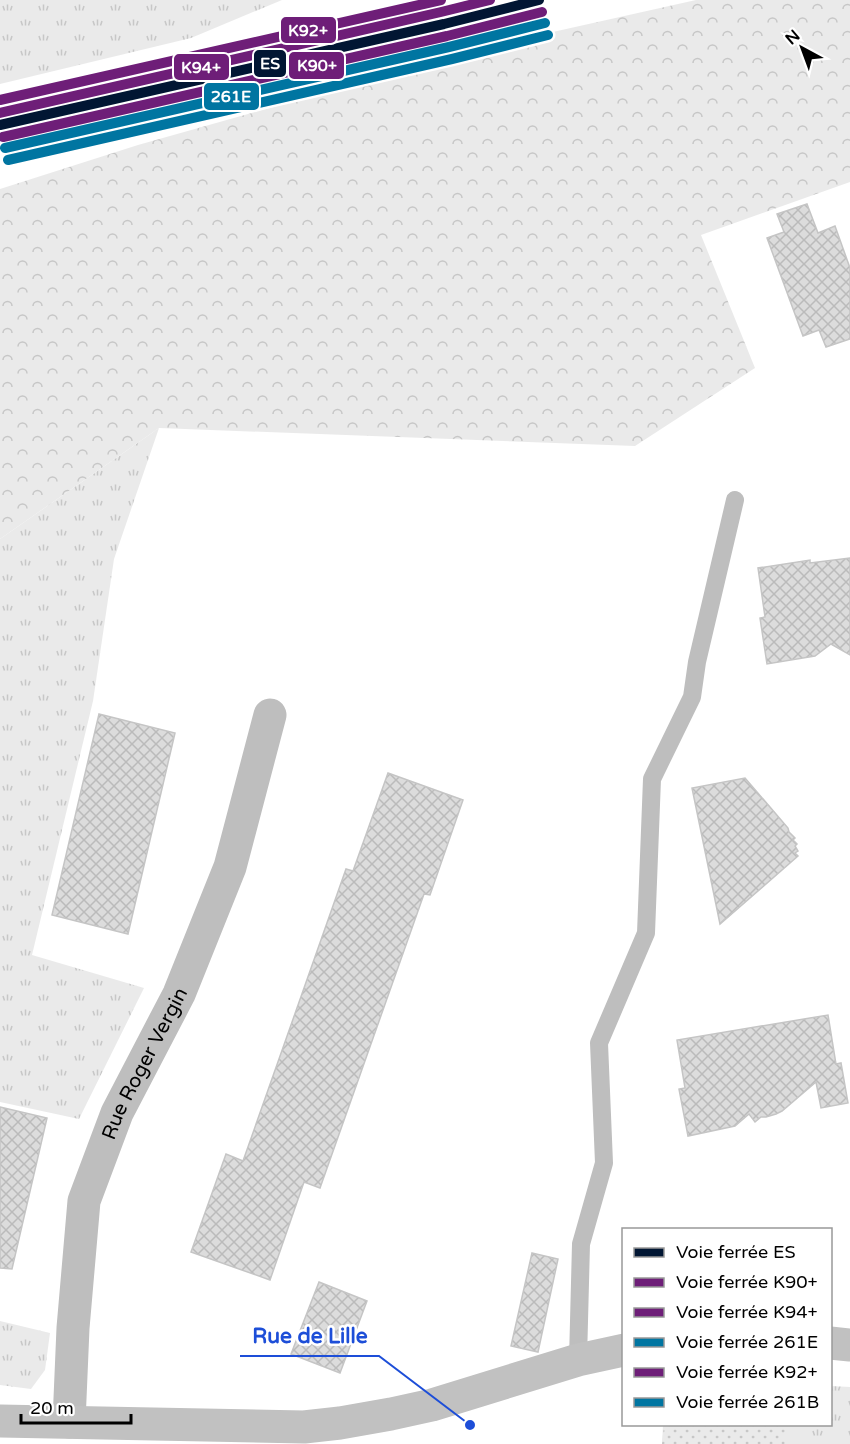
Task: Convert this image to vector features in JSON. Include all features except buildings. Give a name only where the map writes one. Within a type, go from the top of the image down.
[{"type":"street","name":"Rue Roger Vergin","points":[[69,1422],[73,1328],[84,1200],[117,1113],[179,994],[230,867],[270,715]]},
{"type":"street","points":[[832,1343],[850,1345]]},
{"type":"street","points":[[0,1421],[69,1422],[304,1435],[340,1423],[432,1404],[578,1360],[622,1350]]},
{"type":"lane","points":[[578,1360],[581,1244],[604,1163],[599,1043],[646,933],[652,779],[692,697],[697,662],[735,500]]},
{"type":"green space","points":[[0,0],[282,0],[191,38],[0,84]]},
{"type":"green space","points":[[696,0],[850,0],[850,182],[701,235],[755,368],[635,446],[159,428],[0,539],[0,189],[138,145],[490,46]]},
{"type":"green space","points":[[159,428],[114,559],[93,701],[32,955],[144,988],[79,1119],[0,1102],[0,539]]},
{"type":"green space","points":[[0,1321],[50,1333],[45,1370],[31,1389],[0,1385]]},
{"type":"green space","points":[[832,1386],[850,1387],[850,1444],[662,1444],[663,1426],[832,1426]]},
{"type":"green space","points":[[664,1426],[788,1426],[786,1444],[662,1444]]},
{"type":"rail line","name":"K92+","points":[[0,100],[441,0]]},
{"type":"rail line","name":"K94+","points":[[0,113],[490,0]]},
{"type":"rail line","name":"ES","points":[[0,125],[444,24],[539,0]]},
{"type":"rail line","name":"K90+","points":[[3,137],[447,36],[542,12]]},
{"type":"rail line","name":"261E","points":[[5,148],[545,23]]},
{"type":"rail line","name":"261B","points":[[8,160],[548,35]]},
{"type":"place","name":"Rue de Lille","points":[[470,1425]]}]
